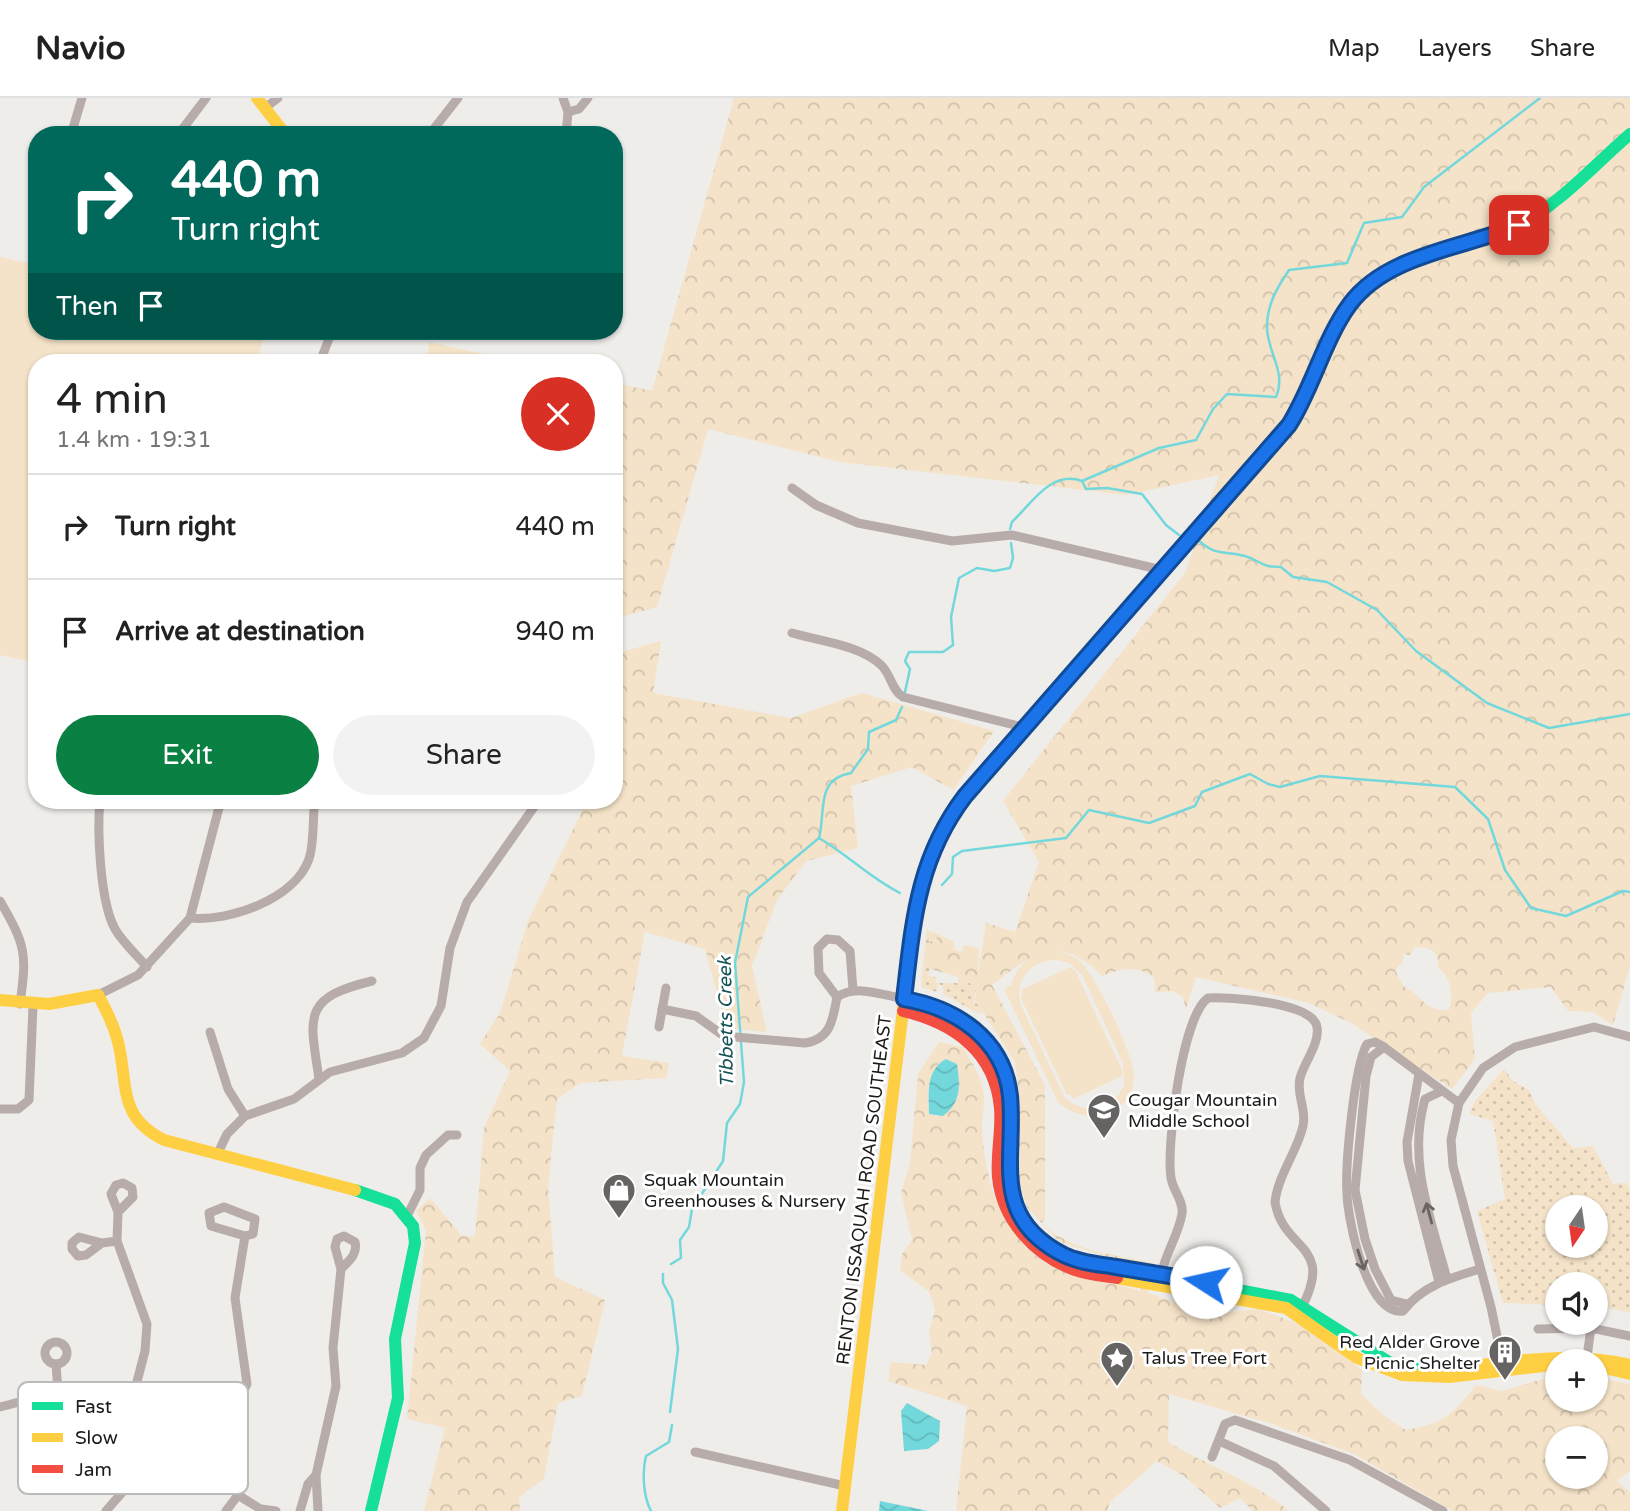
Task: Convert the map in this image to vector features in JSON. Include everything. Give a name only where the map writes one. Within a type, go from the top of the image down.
[{"type":"street","points":[[74,126],[82,98]]},
{"type":"street","points":[[185,126],[205,98]]},
{"type":"street","points":[[278,98],[261,103],[279,126]]},
{"type":"street","points":[[436,126],[458,98]]},
{"type":"street","points":[[562,98],[568,113],[567,126]]},
{"type":"street","points":[[568,113],[579,109],[588,98]]},
{"type":"street","name":"RENTON ISSAQUAH ROAD SOUTHEAST","points":[[842,1511],[916,904],[929,857],[960,803],[1289,425],[1307,396],[1341,319],[1360,293],[1386,273],[1519,225],[1548,205],[1630,134]]},
{"type":"street","points":[[792,488],[816,506],[858,523],[952,541],[1012,535],[1162,570]]},
{"type":"street","points":[[792,632],[857,651],[876,661],[885,669],[903,697],[1026,728]]},
{"type":"street","points":[[100,809],[98,840],[110,915],[116,930],[147,967]]},
{"type":"street","points":[[0,1000],[33,1006],[67,1004],[99,995],[127,982],[147,967],[190,918],[219,809]]},
{"type":"street","points":[[190,918],[213,919],[251,907],[297,878],[303,871],[310,851],[314,809]]},
{"type":"street","points":[[217,1155],[227,1134],[245,1116],[282,1105],[339,1068],[402,1053],[424,1038],[438,1016],[450,948],[467,902],[533,809]]},
{"type":"street","points":[[0,901],[23,944],[24,971],[20,1004]]},
{"type":"street","points":[[662,1009],[696,1016],[719,1033],[734,1037],[805,1042],[818,1039],[830,1027],[836,997],[819,973],[818,948],[827,939],[838,940],[850,951],[853,990]]},
{"type":"street","points":[[319,1079],[312,1028],[317,1008],[331,993],[372,981]]},
{"type":"street","points":[[659,1027],[666,988]]},
{"type":"street","points":[[836,997],[853,990],[903,1005],[956,1029],[974,1045],[986,1062],[999,1100],[997,1166],[1000,1192],[1010,1216],[1026,1239],[1047,1256],[1077,1270],[1275,1295],[1353,1344],[1395,1364],[1447,1369],[1545,1364]]},
{"type":"street","points":[[99,995],[113,1025],[126,1100],[134,1119],[154,1137],[376,1195],[395,1205],[413,1226],[415,1242],[395,1339],[398,1398],[372,1511]]},
{"type":"street","points":[[1160,1280],[1182,1215],[1181,1203],[1171,1176],[1175,1103],[1194,1015],[1208,998],[1248,999],[1302,1011],[1309,1014],[1317,1025],[1317,1036],[1300,1081],[1304,1125],[1276,1202],[1279,1214],[1313,1264],[1313,1282],[1301,1310]]},
{"type":"street","points":[[0,1109],[18,1109],[29,1100],[33,1006]]},
{"type":"street","points":[[1503,1366],[1451,1155],[1452,1132],[1459,1104],[1473,1080],[1495,1057],[1515,1047],[1586,1028],[1600,1028],[1630,1037]]},
{"type":"street","points":[[210,1032],[228,1089],[245,1116]]},
{"type":"street","points":[[1459,1104],[1384,1047],[1375,1042],[1367,1044],[1359,1066],[1347,1195],[1357,1247],[1378,1298],[1386,1308],[1394,1312],[1403,1311],[1407,1304],[1443,1280],[1480,1269]]},
{"type":"street","points":[[1419,1074],[1408,1142],[1408,1161],[1443,1280]]},
{"type":"street","points":[[1442,1091],[1425,1099],[1417,1146],[1419,1177],[1443,1280]]},
{"type":"street","points":[[407,1216],[420,1190],[420,1168],[426,1155],[449,1135],[457,1135]]},
{"type":"street","points":[[224,1207],[251,1216],[257,1223],[256,1230],[245,1236],[211,1226],[209,1213],[224,1207]]},
{"type":"street","points":[[118,1212],[117,1241],[146,1324],[145,1351],[137,1382]]},
{"type":"street","points":[[245,1236],[235,1298],[247,1382]]},
{"type":"street","points":[[102,1243],[117,1241]]},
{"type":"street","points":[[317,1511],[316,1475],[336,1386],[333,1348],[341,1269]]},
{"type":"street","points":[[1538,1329],[1545,1329]]},
{"type":"street","points":[[1608,1331],[1630,1336]]},
{"type":"street","points":[[1608,1363],[1630,1365]]},
{"type":"street","points":[[56,1364],[57,1382]]},
{"type":"street","points":[[1503,1366],[1545,1364]]},
{"type":"street","points":[[1608,1367],[1630,1374]]},
{"type":"street","points":[[0,1407],[18,1402]]},
{"type":"street","points":[[1212,1457],[1225,1424],[1231,1419],[1272,1431],[1367,1468],[1443,1511]]},
{"type":"street","points":[[1219,1441],[1273,1466],[1326,1511]]},
{"type":"street","points":[[695,1452],[845,1486]]},
{"type":"street","points":[[300,1511],[308,1484],[316,1475]]},
{"type":"street","points":[[106,1511],[121,1494]]},
{"type":"street","points":[[226,1511],[238,1495],[262,1510],[276,1511]]},
{"type":"green space","points":[[734,98],[1630,98],[1630,966],[1613,1025],[1593,1012],[1568,1011],[1551,987],[1488,993],[1471,1013],[1475,1059],[1452,1089],[1351,1023],[1309,1003],[1196,977],[1186,1009],[1183,997],[1172,991],[1155,992],[1154,978],[1148,974],[1129,969],[1102,976],[1087,963],[1059,952],[1046,952],[1033,957],[992,985],[1045,1085],[1045,1219],[1042,1223],[1053,1233],[1095,1251],[1155,1263],[1148,1293],[1211,1314],[1259,1309],[1301,1325],[1362,1370],[1361,1394],[1383,1415],[1406,1430],[1430,1425],[1447,1416],[1476,1385],[1502,1391],[1545,1378],[1545,1412],[1608,1412],[1608,1379],[1630,1384],[1630,1471],[1617,1481],[1630,1492],[1630,1511],[1453,1511],[1354,1454],[1269,1423],[1169,1394],[1168,1442],[1246,1482],[1289,1511],[1253,1511],[1240,1498],[1220,1508],[1184,1476],[1157,1461],[1110,1502],[1107,1511],[956,1511],[967,1406],[888,1381],[891,1362],[926,1365],[932,1354],[929,1332],[935,1310],[929,1292],[900,1270],[902,1254],[912,1240],[901,1193],[910,1163],[918,1074],[939,1042],[963,1047],[979,1077],[984,1096],[984,1149],[992,1189],[1009,1225],[1021,1241],[1035,1255],[1062,1271],[1141,1291],[1145,1268],[1059,1242],[1027,1207],[1018,1181],[1019,1093],[1015,1062],[975,1000],[976,987],[959,977],[930,969],[925,962],[929,941],[939,941],[930,930],[954,942],[955,950],[962,952],[964,945],[979,948],[978,974],[986,923],[1015,932],[1039,862],[1003,801],[1185,573],[1219,475],[1127,495],[840,462],[708,429],[657,607],[623,616],[623,385],[652,391]],"holes":[[[1415,947],[1432,951],[1437,956],[1438,967],[1446,976],[1450,987],[1449,1010],[1428,1005],[1403,986],[1395,970],[1402,963],[1404,953],[1409,956]],[[946,1059],[957,1064],[958,1097],[937,1116],[929,1114],[929,1090],[934,1070]]]},
{"type":"green space","points":[[0,257],[28,263],[28,340],[263,340],[259,354],[28,354],[28,661],[0,655]]},
{"type":"green space","points":[[429,342],[484,354],[428,354]]},
{"type":"green space","points":[[661,641],[653,693],[791,718],[862,693],[994,731],[953,790],[912,767],[851,786],[858,848],[806,861],[777,900],[752,966],[767,1032],[727,1028],[705,949],[645,932],[622,1056],[669,1063],[666,1078],[580,1083],[557,1099],[548,1187],[555,1277],[605,1300],[582,1396],[558,1403],[544,1479],[519,1497],[520,1511],[424,1511],[445,1428],[407,1419],[426,1230],[416,1211],[430,1198],[461,1235],[475,1237],[484,1127],[510,1071],[480,1044],[500,1013],[528,921],[582,809],[623,809],[623,652]]},
{"type":"green space","points":[[927,929],[940,941],[930,940],[925,962],[930,969],[928,975],[936,978],[936,983],[958,983],[959,977],[976,987],[974,1001],[983,1010],[979,1014],[943,994],[943,986],[938,985],[937,992],[921,987]]},
{"type":"green space","points":[[1061,952],[1080,961],[1104,998],[1133,1067],[1131,1091],[1125,1102],[1116,1110],[1093,1116],[1069,1110],[1058,1102],[1004,989],[1011,985],[1025,962],[1042,953]],"holes":[[[1047,961],[1069,963],[1082,975],[1123,1063],[1124,1086],[1114,1101],[1092,1110],[1075,1105],[1065,1098],[1020,1003],[1020,986],[1027,972],[1033,967]]]},
{"type":"green space","points":[[1070,967],[1075,970],[1122,1070],[1122,1076],[1073,1099],[1070,1094],[1067,1095],[1020,996],[1023,994],[1021,990]]},
{"type":"green space","points":[[1504,1069],[1513,1081],[1529,1090],[1535,1104],[1573,1148],[1593,1146],[1613,1184],[1627,1183],[1630,1190],[1630,1313],[1608,1308],[1608,1272],[1545,1272],[1545,1305],[1503,1303],[1477,1211],[1505,1199],[1493,1121],[1469,1114],[1475,1101]]},
{"type":"water","points":[[946,1059],[957,1064],[957,1099],[943,1116],[929,1114],[931,1076]]},
{"type":"water","points":[[907,1403],[940,1421],[939,1441],[928,1449],[904,1451],[901,1411]]},
{"type":"water","points":[[880,1501],[928,1511],[879,1511]]},
{"type":"waterway","name":"Tibbetts Creek","points":[[1010,529],[1012,522],[1052,484],[1061,480],[1082,481],[1159,448],[1196,440],[1213,409],[1227,394],[1276,397],[1279,388],[1278,370],[1268,336],[1267,319],[1280,283],[1289,270],[1347,263],[1364,223],[1402,217],[1424,187],[1540,98]]},
{"type":"waterway","points":[[1082,481],[1086,489],[1107,488],[1142,494],[1166,525],[1179,535]]},
{"type":"waterway","points":[[1198,540],[1215,551],[1245,556],[1264,565],[1281,567],[1293,577],[1327,582],[1377,610],[1416,651],[1487,703],[1549,728],[1630,714]]},
{"type":"waterway","name":"Tibbetts Creek","points":[[905,692],[910,669],[905,661],[909,652],[943,652],[953,645],[951,617],[959,578],[977,568],[994,571],[1010,568],[1013,558],[1011,543]]},
{"type":"waterway","name":"Tibbetts Creek","points":[[671,1264],[681,1258],[680,1240],[689,1227],[692,1209],[723,1161],[727,1123],[740,1104],[744,1082],[735,963],[748,897],[819,838],[827,789],[840,776],[851,773],[868,749],[869,732],[896,720],[902,707]]},
{"type":"waterway","points":[[942,885],[952,874],[953,857],[962,851],[1066,838],[1089,810],[1149,823],[1195,806],[1202,792],[1250,774],[1280,787],[1320,776],[1455,787],[1488,819],[1505,870],[1531,908],[1566,916],[1623,891],[1630,892]]},
{"type":"waterway","points":[[819,838],[900,893]]},
{"type":"waterway","name":"Tibbetts Creek","points":[[663,1274],[663,1283],[672,1300],[678,1349],[670,1412]]},
{"type":"waterway","name":"Tibbetts Creek","points":[[651,1511],[644,1484],[646,1456],[669,1442],[672,1425]]},
{"type":"traffic: fast","points":[[1300,408],[1341,321],[1359,295],[1374,281],[1413,261],[1519,225],[1563,195],[1630,134]]},
{"type":"traffic: fast","points":[[908,969],[925,878],[952,816],[965,795],[1103,637]]},
{"type":"traffic: fast","points":[[355,1190],[395,1204],[413,1226],[415,1243],[395,1339],[398,1398],[371,1511]]},
{"type":"traffic: fast","points":[[1130,1269],[1291,1300],[1389,1362],[1418,1369],[1443,1369]]},
{"type":"traffic: slow","points":[[257,98],[279,126]]},
{"type":"traffic: slow","points":[[842,1511],[908,969]]},
{"type":"traffic: slow","points":[[0,1000],[49,1004],[98,995],[117,1039],[125,1089],[132,1111],[139,1122],[150,1131],[164,1140],[355,1190]]},
{"type":"traffic: slow","points":[[904,999],[957,1018],[989,1043],[1004,1072],[1008,1104],[1009,1171],[1016,1204],[1037,1234],[1066,1256],[1130,1269]]},
{"type":"traffic: slow","points":[[1117,1278],[1286,1308],[1357,1358],[1402,1375],[1449,1377],[1544,1366]]},
{"type":"traffic: slow","points":[[1443,1369],[1560,1358],[1583,1358],[1630,1365]]},
{"type":"traffic: slow","points":[[1608,1369],[1630,1374]]},
{"type":"traffic: jam","points":[[1103,637],[1289,425],[1300,408]]},
{"type":"traffic: jam","points":[[903,1011],[922,1016],[955,1032],[981,1056],[990,1071],[1000,1108],[998,1177],[1001,1193],[1006,1208],[1023,1234],[1034,1246],[1060,1264],[1085,1273],[1117,1278]]},
{"type":"place","name":"Cougar Mountain Middle School","points":[[1104,1140]]},
{"type":"place","name":"Squak Mountain Greenhouses & Nursery","points":[[619,1220]]},
{"type":"place","name":"Red Alder Grove Picnic Shelter","points":[[1505,1382]]},
{"type":"place","name":"Talus Tree Fort","points":[[1117,1388]]},
{"type":"route","points":[[1206,1282],[1065,1256],[1035,1235],[1028,1225],[1013,1198],[1010,1184],[1010,1093],[999,1060],[979,1033],[955,1015],[927,1003],[904,999],[916,904],[929,857],[939,835],[965,796],[1289,425],[1307,396],[1332,336],[1350,303],[1386,273],[1519,225]]}]
